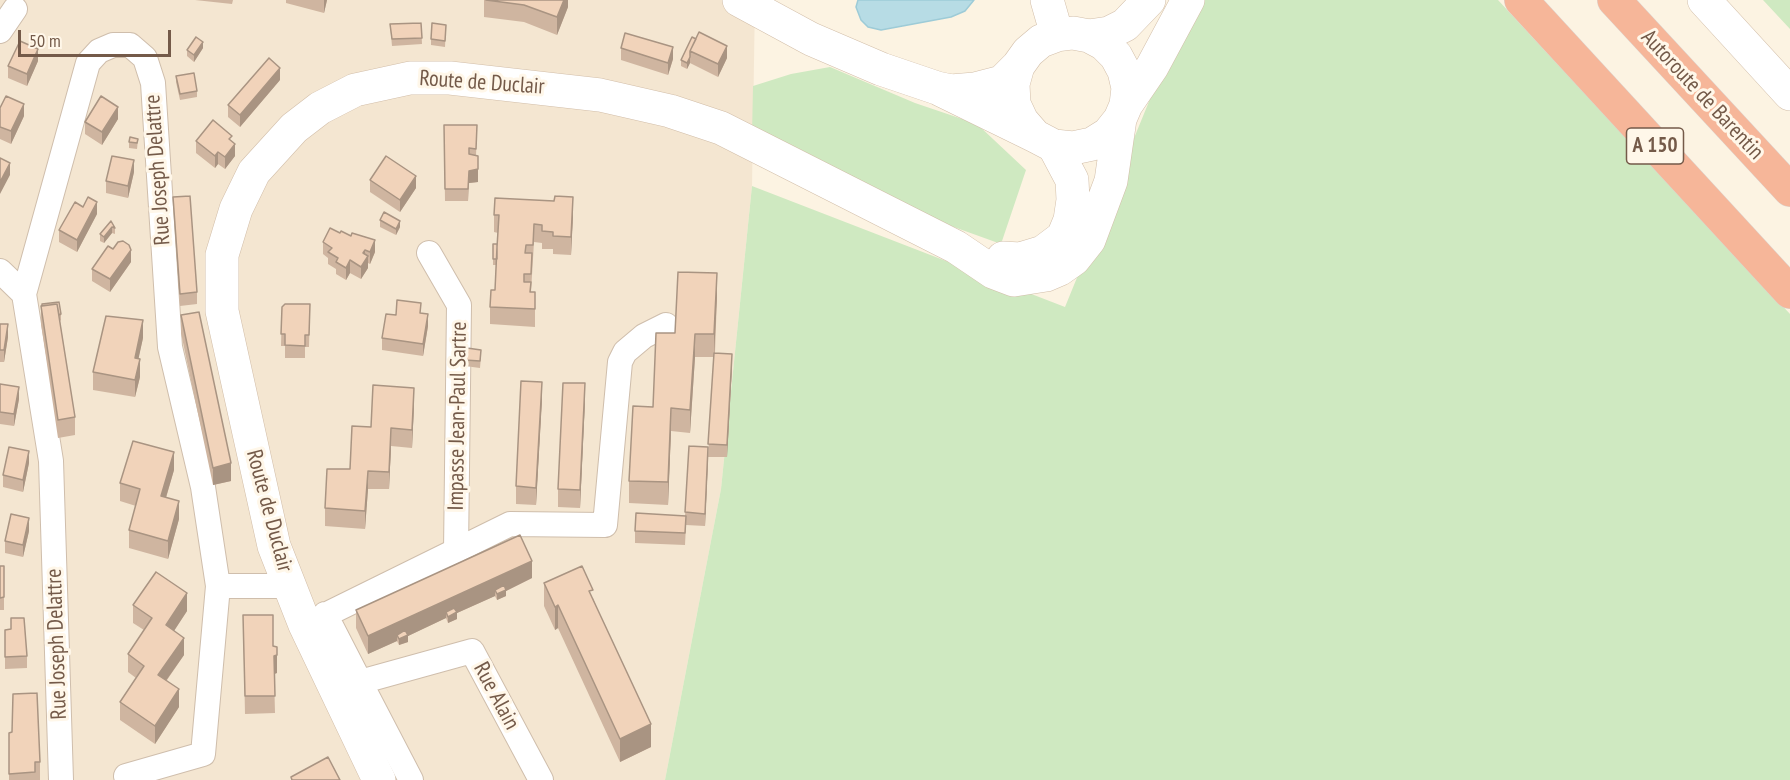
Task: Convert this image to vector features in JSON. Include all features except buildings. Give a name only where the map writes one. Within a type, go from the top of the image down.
[{"type":"highway","name":"A 150","points":[[1521,0],[1790,291]]},
{"type":"highway","name":"Autoroute de Barentin","points":[[1614,0],[1790,190]]},
{"type":"street","points":[[739,0],[811,39],[881,69],[951,91],[975,89],[1002,82],[1028,52],[1041,41],[1109,33],[1125,25],[1149,0]]},
{"type":"street","points":[[1047,0],[1073,36],[1104,44],[1116,56],[1126,79],[1123,112]]},
{"type":"street","points":[[937,88],[1044,141],[1073,148],[1092,144],[1108,134],[1123,112],[1152,67],[1188,0]]},
{"type":"street","points":[[1704,0],[1790,94]]},
{"type":"street","points":[[1728,0],[1790,68]]},
{"type":"street","points":[[0,31],[15,9]]},
{"type":"street","name":"Rue Joseph Delattre","points":[[61,780],[51,461],[24,294],[88,63],[99,51],[113,45],[130,45],[145,58],[153,83],[170,347],[203,488],[218,586],[203,754],[126,776]]},
{"type":"street","points":[[1018,66],[1013,84],[1014,104],[1022,121],[1044,141]]},
{"type":"street","name":"Route de Duclair","points":[[379,780],[315,620],[290,586],[274,546],[226,339],[220,286],[222,255],[236,209],[260,164],[294,128],[340,96],[383,82],[410,78],[450,78],[600,95],[636,102],[721,128],[956,247],[993,272],[1014,280],[1046,275],[1074,259],[1089,240],[1111,181],[1123,112]]},
{"type":"street","name":"Route de Duclair","points":[[956,247],[994,258],[1020,259],[1043,252],[1063,237],[1070,220],[1072,180],[1044,141]]},
{"type":"street","name":"Impasse Jean-Paul Sartre","points":[[429,253],[459,305],[456,550]]},
{"type":"street","points":[[0,271],[24,294]]},
{"type":"street","points":[[411,780],[360,682],[315,620],[510,524],[605,525],[620,362],[625,352],[644,336],[666,325]]},
{"type":"street","points":[[218,586],[290,586]]},
{"type":"street","name":"Rue Alain","points":[[360,682],[472,651],[542,780]]},
{"type":"shaded area","points":[[0,0],[755,0],[752,186],[721,489],[665,780],[0,780]]},
{"type":"green space","points":[[1200,0],[1498,0],[1790,314],[1790,780],[665,780],[721,489],[752,186],[1065,307],[1177,33]]},
{"type":"green space","points":[[1763,0],[1790,0],[1790,29]]},
{"type":"green space","points":[[830,67],[915,103],[977,124],[1026,170],[1001,244],[940,222],[752,135],[753,86],[791,74]]},
{"type":"water","points":[[858,0],[974,0],[965,11],[951,17],[881,30],[868,27],[861,20],[856,7]]}]
